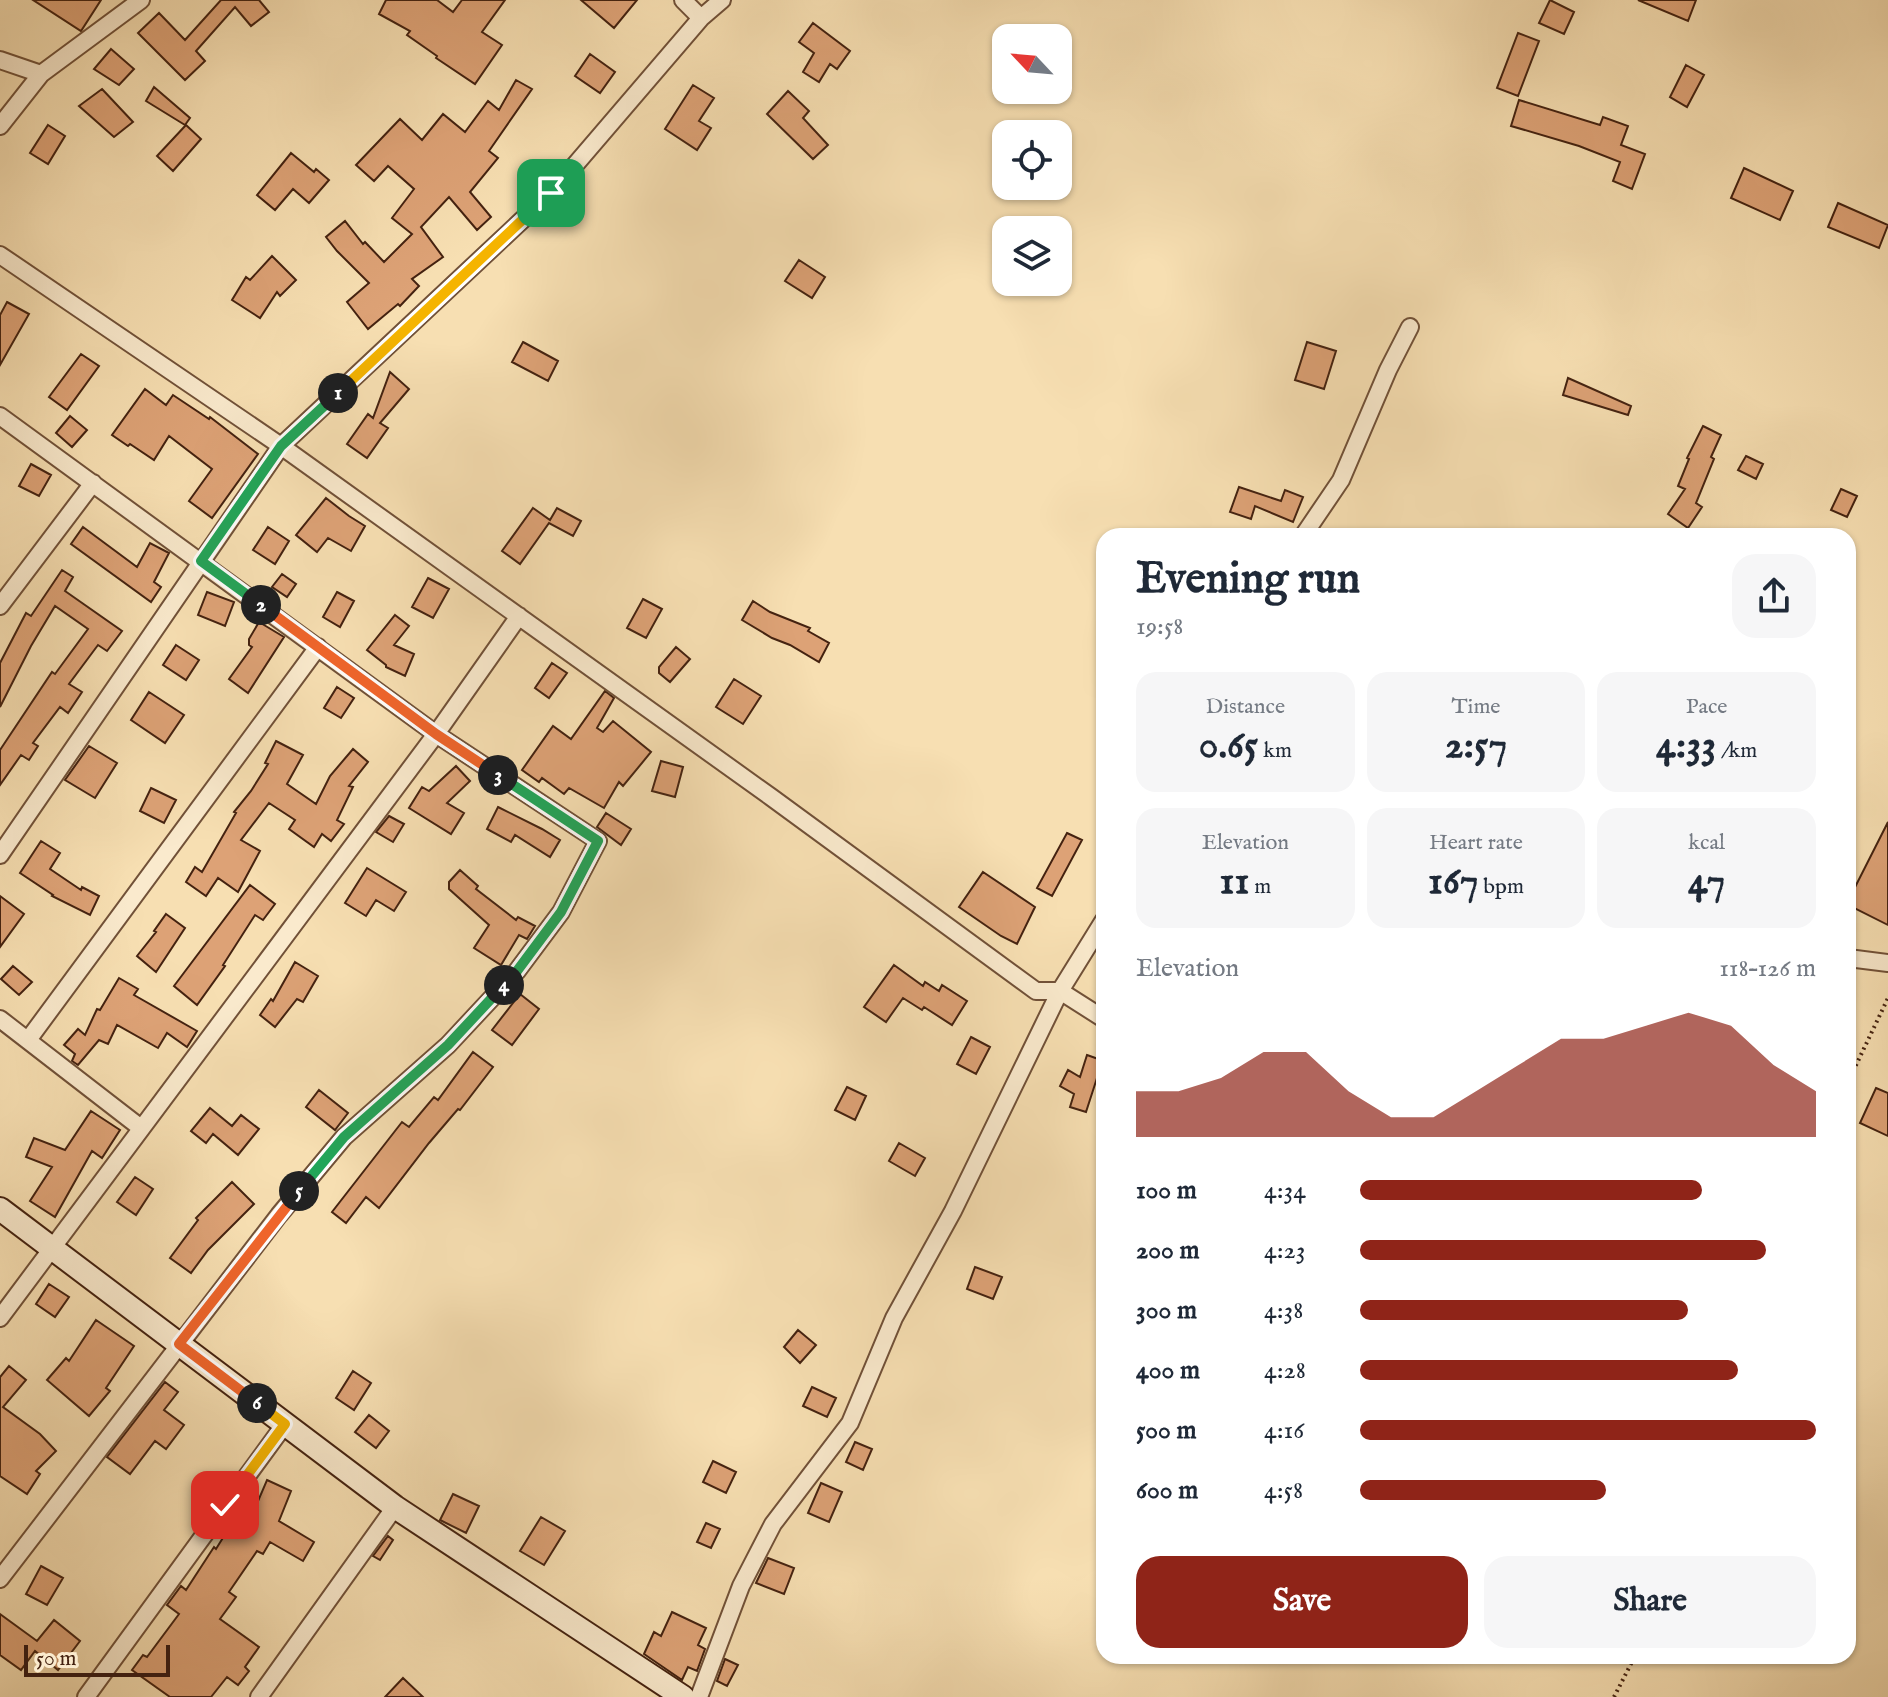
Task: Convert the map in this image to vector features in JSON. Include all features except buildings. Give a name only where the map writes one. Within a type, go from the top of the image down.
[{"type":"street","points":[[0,126],[41,74],[141,0]]},
{"type":"street","points":[[683,0],[701,18]]},
{"type":"street","points":[[0,855],[281,446],[551,193],[701,18],[722,0]]},
{"type":"street","points":[[0,60],[41,74]]},
{"type":"street","points":[[0,255],[281,446],[1036,991],[1060,991],[1096,1014]]},
{"type":"street","points":[[1308,528],[1341,480],[1410,327]]},
{"type":"street","points":[[0,416],[436,734],[598,841],[561,912],[517,971],[448,1045],[344,1137],[279,1215],[0,1579]]},
{"type":"street","points":[[0,606],[93,483]]},
{"type":"street","points":[[0,1318],[436,734],[519,616]]},
{"type":"street","points":[[28,1040],[318,647]]},
{"type":"street","points":[[699,1697],[741,1586],[773,1524],[850,1423],[894,1318],[953,1211],[1060,991],[1096,933]]},
{"type":"street","points":[[1856,959],[1888,963]]},
{"type":"street","points":[[0,1019],[141,1128]]},
{"type":"street","points":[[0,1209],[395,1507],[683,1697]]},
{"type":"street","points":[[86,1697],[285,1424]]},
{"type":"street","points":[[259,1697],[395,1507]]},
{"type":"path","points":[[1856,1065],[1888,998]]},
{"type":"path","points":[[1614,1697],[1631,1664]]},
{"type":"route","points":[[225,1505],[285,1424],[179,1344],[344,1137],[448,1045],[517,971],[561,912],[598,841],[436,734],[201,561],[281,446],[551,193]]}]
